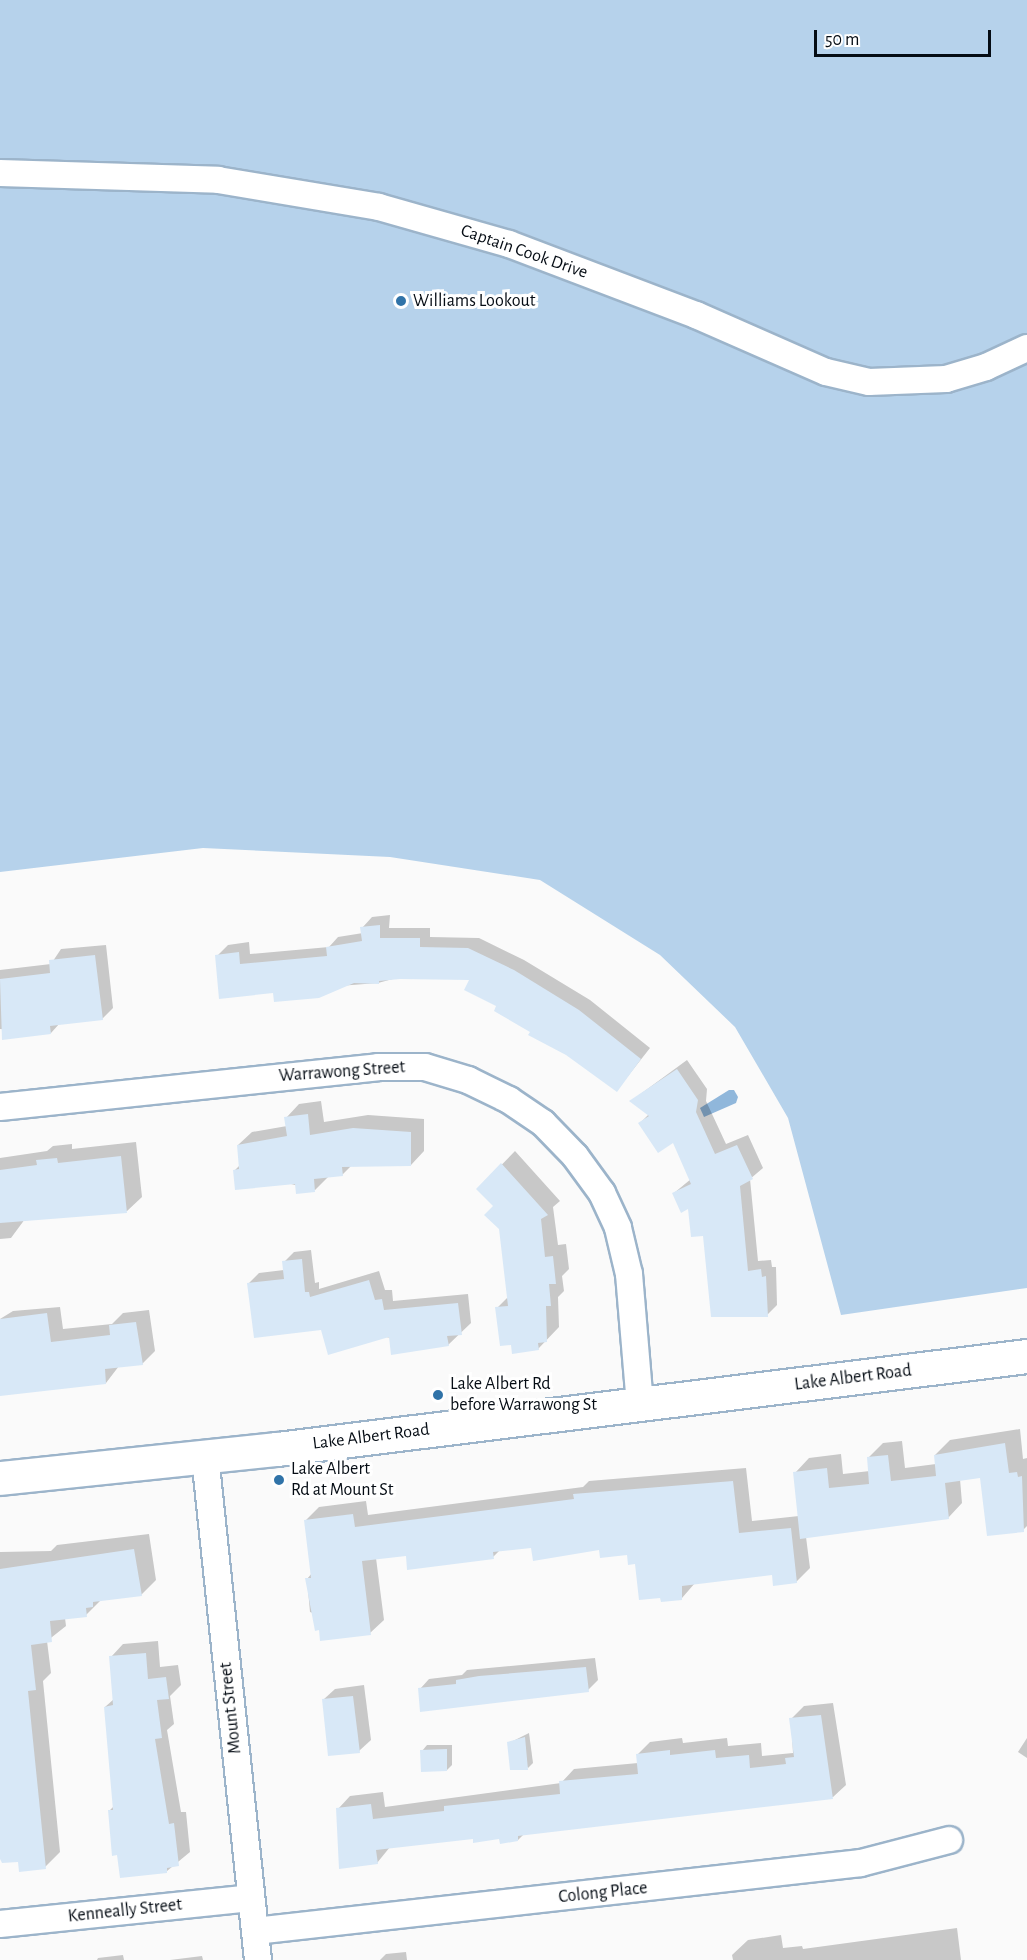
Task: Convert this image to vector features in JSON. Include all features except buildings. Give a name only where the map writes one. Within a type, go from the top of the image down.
[{"type":"main road","name":"Lake Albert Road","points":[[0,1478],[205,1456],[1027,1356]]},
{"type":"street","name":"Captain Cook Drive","points":[[0,173],[218,180],[379,207],[509,244],[696,315],[826,372],[869,382],[946,379],[986,367],[1027,348]]},
{"type":"street","name":"Warrawong Street","points":[[0,1107],[378,1067],[425,1067],[468,1080],[509,1100],[543,1123],[575,1156],[602,1192],[618,1228],[629,1274],[640,1404]]},
{"type":"street","name":"Mount Street","points":[[205,1456],[258,1960]]},
{"type":"street","name":"Colong Place","points":[[255,1931],[861,1863],[949,1840]]},
{"type":"street","name":"Kenneally Street","points":[[0,1923],[250,1898]]},
{"type":"shaded area","points":[[0,0],[1027,0],[1027,1288],[841,1315],[788,1118],[735,1027],[660,955],[540,880],[390,857],[203,848],[0,872]]},
{"type":"shaded area","points":[[729,1090],[734,1090],[738,1097],[736,1103],[704,1117],[700,1108]]},
{"type":"place","name":"Williams Lookout","points":[[401,301]]},
{"type":"place","name":"Lake Albert Rd before Warrawong St","points":[[438,1395]]},
{"type":"place","name":"Lake Albert Rd at Mount St","points":[[279,1480]]}]
